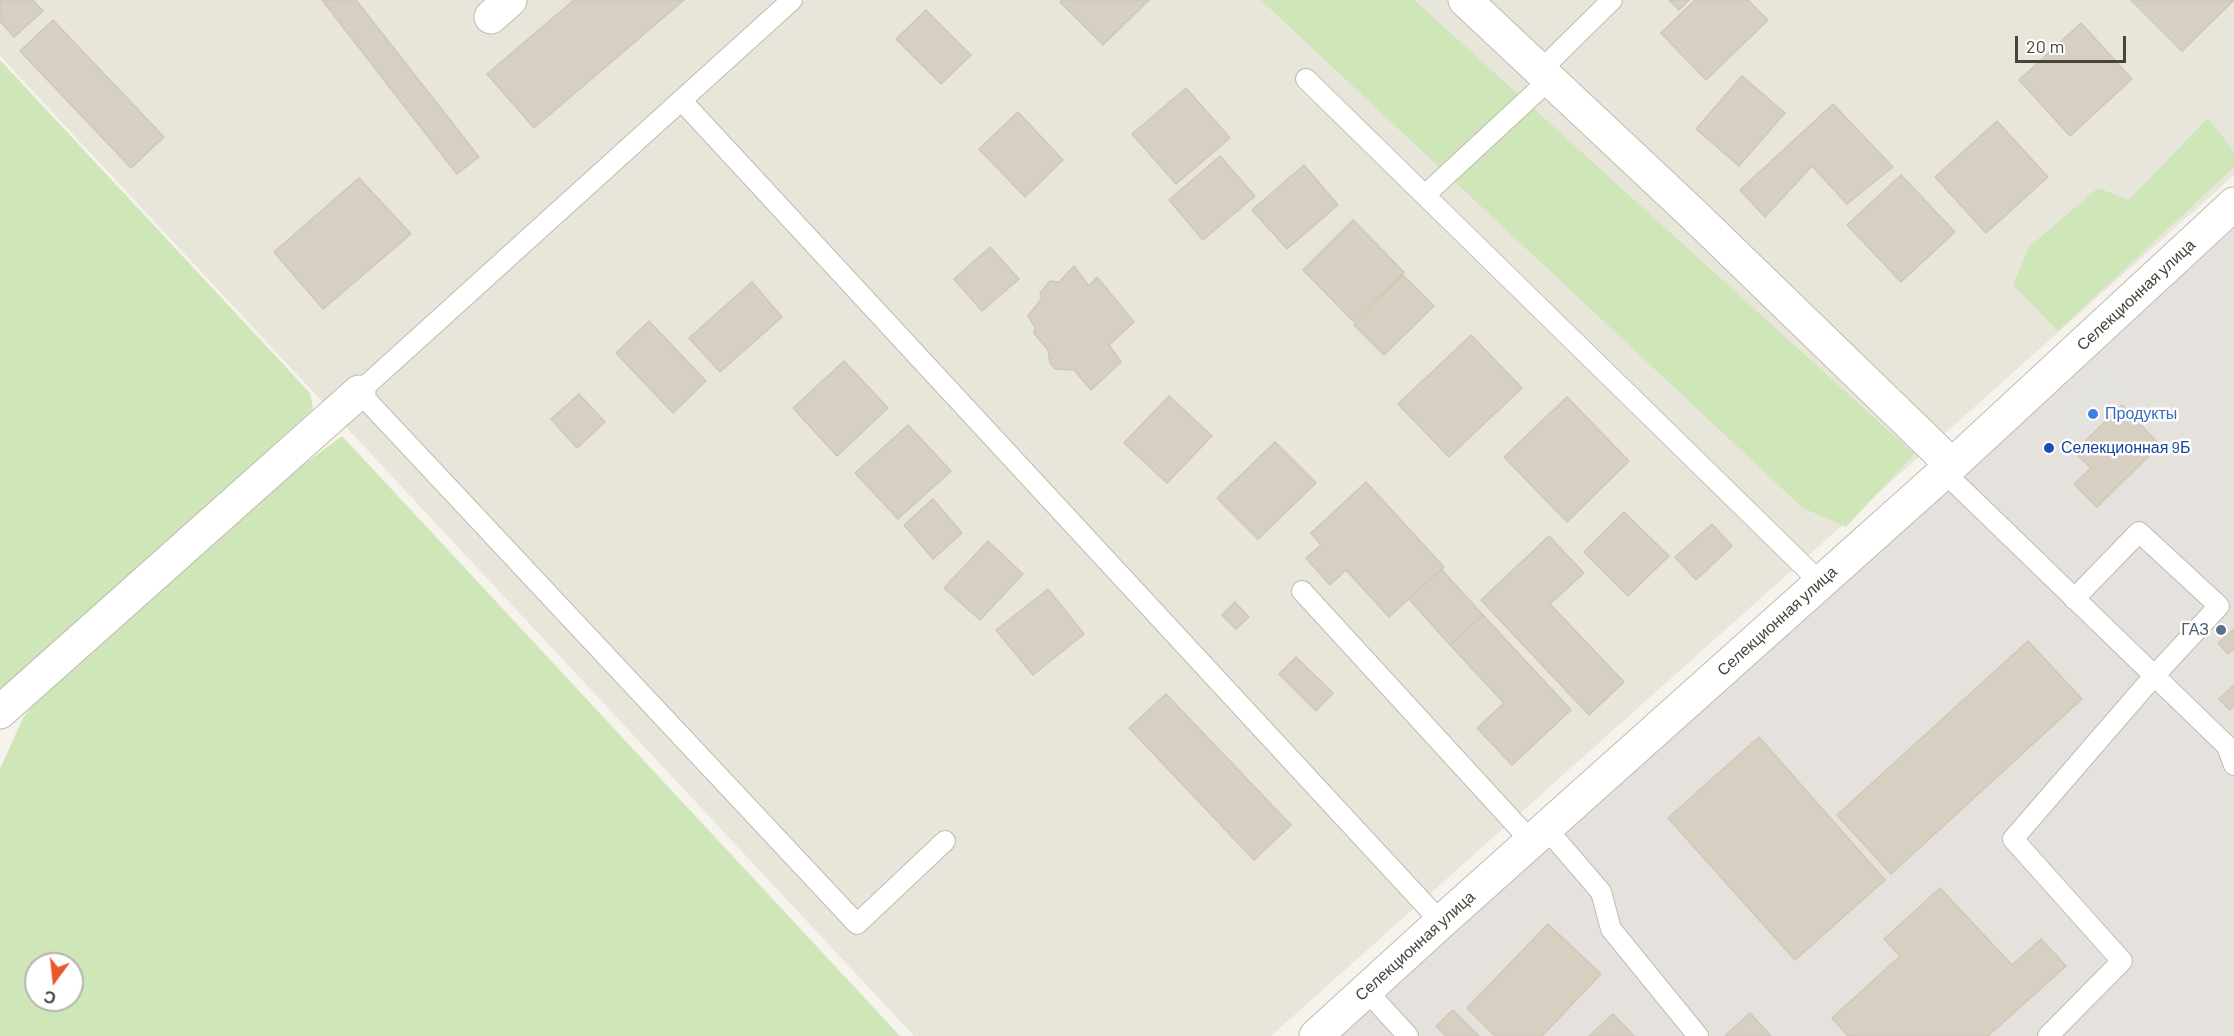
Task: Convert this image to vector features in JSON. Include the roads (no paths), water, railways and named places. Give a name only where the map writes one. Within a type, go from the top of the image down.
[{"type":"street","points":[[1465,0],[1546,74],[1948,469]]},
{"type":"street","name":"Селекционная улица","points":[[1316,1036],[1538,834],[1948,469],[2234,204]]},
{"type":"street","points":[[0,712],[358,392]]},
{"type":"lane","points":[[1425,195],[1546,74],[1612,0]]},
{"type":"lane","points":[[782,3],[681,100],[358,392],[857,924],[945,841]]},
{"type":"lane","points":[[1306,79],[1820,582]]},
{"type":"lane","points":[[681,100],[1441,922]]},
{"type":"lane","points":[[1948,469],[2074,599],[2227,746],[2234,765]]},
{"type":"lane","points":[[2048,1036],[2122,961],[2013,839],[2154,676],[2219,606],[2139,532],[2074,599]]},
{"type":"lane","points":[[1302,591],[1538,834],[1601,892],[1611,929],[1698,1036]]},
{"type":"lane","points":[[1366,990],[1408,1036]]},
{"type":"place","name":"Продукты","points":[[2093,414]]},
{"type":"place","name":"Селекционная 9Б","points":[[2049,448]]},
{"type":"place","name":"ГАЗ","points":[[2221,630]]}]
